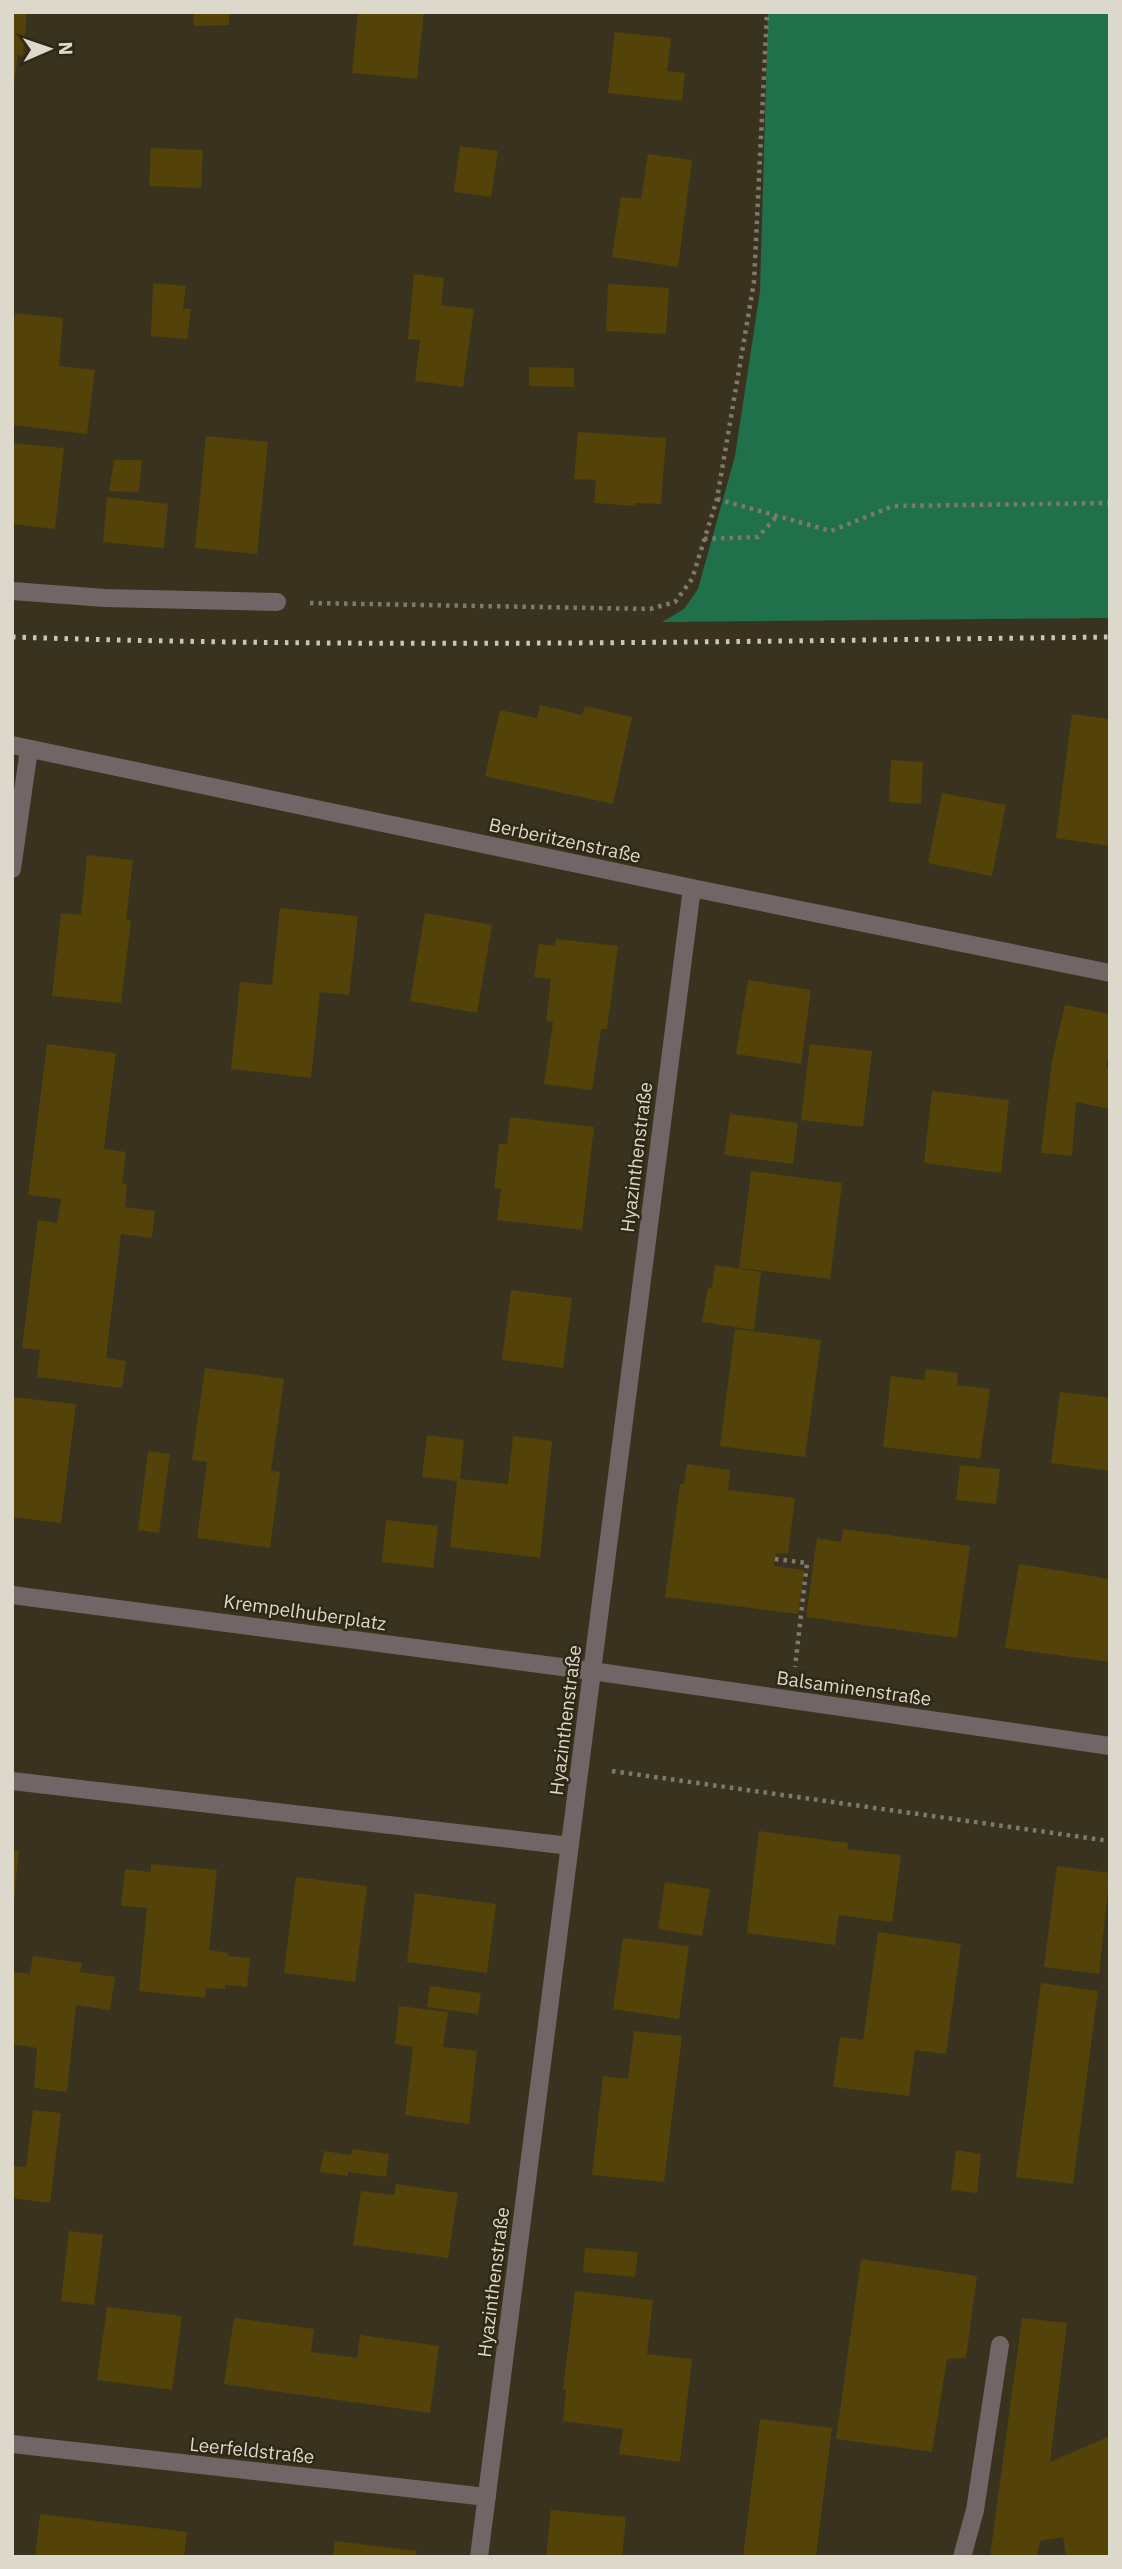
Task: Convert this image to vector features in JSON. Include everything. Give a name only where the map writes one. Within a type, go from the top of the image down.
[{"type":"street","points":[[12,591],[104,598],[277,602]]},
{"type":"street","points":[[12,869],[20,747]]},
{"type":"street","name":"Berberitzenstraße","points":[[20,747],[1110,973]]},
{"type":"street","name":"Hyazinthenstraße","points":[[479,2557],[692,888]]},
{"type":"street","name":"Krempelhuberplatz","points":[[12,1595],[592,1671]]},
{"type":"street","name":"Balsaminenstraße","points":[[592,1671],[1110,1746]]},
{"type":"street","points":[[12,1781],[570,1846]]},
{"type":"street","points":[[962,2557],[975,2510],[1000,2345]]},
{"type":"street","name":"Leerfeldstraße","points":[[12,2444],[487,2497]]},
{"type":"path","points":[[277,602],[650,609],[676,602],[692,579],[717,499],[754,282],[767,12]]},
{"type":"path","points":[[717,499],[831,531],[893,506],[1110,503]]},
{"type":"path","points":[[704,539],[758,537],[777,516]]},
{"type":"path","points":[[775,1559],[807,1563],[791,1700]]},
{"type":"path","points":[[580,1766],[1110,1841]]},
{"type":"green space","points":[[768,12],[1110,12],[1110,618],[662,622],[684,609],[698,589],[735,456],[760,291]]},
{"type":"building","points":[[12,12],[27,12],[23,56],[18,55],[14,83]]},
{"type":"building","points":[[193,12],[229,12],[229,25],[194,26]]},
{"type":"building","points":[[358,12],[424,12],[417,79],[352,73]]},
{"type":"building","points":[[615,32],[671,38],[667,71],[685,73],[682,101],[608,93]]},
{"type":"building","points":[[460,146],[498,151],[491,197],[454,192]]},
{"type":"building","points":[[151,148],[203,150],[201,188],[149,186]]},
{"type":"building","points":[[648,154],[692,160],[678,267],[612,257],[621,197],[641,199]]},
{"type":"building","points":[[414,274],[444,278],[441,305],[474,309],[463,387],[415,381],[420,340],[408,339]]},
{"type":"building","points":[[153,283],[186,286],[183,309],[191,309],[187,339],[151,336]]},
{"type":"building","points":[[608,284],[669,288],[666,334],[606,331]]},
{"type":"building","points":[[15,313],[63,318],[59,366],[95,370],[87,434],[12,425],[12,344]]},
{"type":"building","points":[[529,367],[574,368],[574,387],[529,386]]},
{"type":"building","points":[[578,432],[666,438],[661,504],[635,503],[635,506],[594,503],[596,480],[574,479]]},
{"type":"building","points":[[206,436],[268,442],[257,554],[195,548]]},
{"type":"building","points":[[12,443],[64,448],[55,529],[12,524]]},
{"type":"building","points":[[114,460],[142,460],[139,492],[109,491]]},
{"type":"building","points":[[107,497],[168,504],[164,548],[103,542]]},
{"type":"building","points":[[540,705],[582,715],[585,706],[632,717],[613,804],[485,776],[500,710],[537,718]]},
{"type":"building","points":[[1072,714],[1110,719],[1110,846],[1056,838]]},
{"type":"building","points":[[891,760],[923,762],[921,804],[889,802]]},
{"type":"building","points":[[942,793],[1006,805],[992,876],[928,863]]},
{"type":"building","points":[[87,855],[133,860],[126,920],[131,920],[121,1003],[52,996],[61,913],[81,915]]},
{"type":"building","points":[[280,908],[358,916],[349,995],[320,992],[311,1078],[231,1069],[240,982],[272,985]]},
{"type":"building","points":[[425,913],[492,925],[477,1013],[410,1001]]},
{"type":"building","points":[[556,939],[618,946],[607,1029],[601,1029],[592,1090],[544,1084],[553,1022],[546,1021],[551,979],[534,977],[539,944],[555,946]]},
{"type":"building","points":[[748,980],[811,990],[801,1064],[736,1054]]},
{"type":"building","points":[[1065,1005],[1110,1014],[1110,1048],[1106,1067],[1110,1067],[1110,1109],[1076,1102],[1072,1156],[1041,1153],[1052,1061]]},
{"type":"building","points":[[47,1044],[116,1053],[104,1149],[126,1152],[122,1183],[127,1184],[125,1207],[155,1211],[152,1238],[121,1234],[106,1358],[126,1361],[122,1388],[37,1377],[40,1350],[22,1348],[38,1220],[57,1223],[61,1199],[28,1195]]},
{"type":"building","points":[[810,1044],[872,1051],[863,1127],[801,1120]]},
{"type":"building","points":[[932,1091],[1009,1100],[1001,1173],[924,1163]]},
{"type":"building","points":[[730,1114],[798,1123],[793,1164],[724,1155]]},
{"type":"building","points":[[510,1117],[594,1127],[582,1230],[497,1220],[501,1189],[494,1188],[499,1144],[507,1144]]},
{"type":"building","points":[[751,1171],[842,1183],[830,1279],[739,1268]]},
{"type":"building","points":[[715,1265],[761,1272],[754,1330],[702,1322],[708,1287],[712,1288]]},
{"type":"building","points":[[511,1290],[572,1298],[563,1368],[502,1360]]},
{"type":"building","points":[[735,1329],[821,1340],[805,1457],[720,1446]]},
{"type":"building","points":[[205,1368],[284,1379],[271,1471],[280,1472],[270,1548],[197,1538],[207,1462],[192,1460]]},
{"type":"building","points":[[926,1369],[958,1373],[957,1385],[990,1389],[980,1459],[883,1447],[891,1376],[924,1380]]},
{"type":"building","points":[[1060,1392],[1110,1398],[1110,1471],[1051,1463]]},
{"type":"building","points":[[12,1397],[76,1404],[61,1523],[12,1517]]},
{"type":"building","points":[[427,1435],[464,1440],[460,1479],[508,1484],[513,1436],[552,1441],[540,1558],[450,1547],[457,1481],[422,1477]]},
{"type":"building","points":[[148,1451],[170,1454],[159,1533],[138,1530]]},
{"type":"building","points":[[687,1464],[730,1470],[728,1490],[795,1498],[788,1554],[776,1553],[774,1566],[804,1570],[798,1614],[665,1597],[680,1484],[684,1484]]},
{"type":"building","points":[[960,1465],[1000,1469],[996,1504],[956,1500]]},
{"type":"building","points":[[386,1520],[438,1526],[433,1568],[382,1562]]},
{"type":"building","points":[[843,1529],[970,1546],[957,1638],[806,1617],[817,1538],[841,1542]]},
{"type":"building","points":[[1019,1564],[1110,1579],[1110,1662],[1005,1648]]},
{"type":"building","points":[[759,1831],[848,1843],[847,1849],[901,1855],[892,1922],[839,1915],[835,1945],[747,1933]]},
{"type":"building","points":[[12,1850],[19,1851],[14,1900],[12,1900]]},
{"type":"building","points":[[151,1864],[217,1870],[209,1950],[229,1953],[228,1956],[250,1958],[247,1987],[225,1985],[225,1989],[206,1988],[205,1998],[139,1991],[147,1908],[121,1906],[125,1869],[151,1872]]},
{"type":"building","points":[[1057,1866],[1110,1873],[1099,1974],[1044,1967]]},
{"type":"building","points":[[296,1877],[367,1886],[355,1982],[284,1973]]},
{"type":"building","points":[[665,1882],[710,1889],[702,1936],[658,1929]]},
{"type":"building","points":[[415,1893],[496,1904],[487,1973],[407,1962]]},
{"type":"building","points":[[878,1932],[961,1944],[946,2054],[915,2050],[909,2096],[833,2087],[840,2037],[863,2040]]},
{"type":"building","points":[[623,1938],[689,1946],[679,2019],[613,2009]]},
{"type":"building","points":[[33,1956],[82,1963],[80,1972],[115,1977],[110,2010],[76,2005],[67,2092],[34,2088],[37,2048],[12,2044],[12,1972],[30,1974]]},
{"type":"building","points":[[1041,1983],[1098,1991],[1073,2184],[1016,2177]]},
{"type":"building","points":[[430,1986],[481,1993],[478,2014],[427,2007]]},
{"type":"building","points":[[399,2006],[448,2012],[443,2047],[477,2051],[469,2124],[405,2115],[413,2047],[395,2044]]},
{"type":"building","points":[[634,2031],[682,2036],[664,2182],[592,2175],[603,2076],[628,2079]]},
{"type":"building","points":[[33,2110],[61,2113],[50,2203],[12,2198],[12,2166],[26,2167]]},
{"type":"building","points":[[352,2149],[389,2154],[386,2177],[348,2172],[348,2176],[320,2172],[324,2151],[351,2155]]},
{"type":"building","points":[[956,2150],[981,2154],[977,2193],[951,2190]]},
{"type":"building","points":[[396,2184],[458,2193],[448,2258],[353,2245],[361,2191],[394,2195]]},
{"type":"building","points":[[69,2231],[103,2235],[94,2305],[61,2301]]},
{"type":"building","points":[[585,2248],[638,2252],[635,2277],[583,2272]]},
{"type":"building","points":[[861,2259],[977,2276],[966,2358],[947,2359],[932,2452],[836,2439]]},
{"type":"building","points":[[575,2291],[653,2300],[647,2354],[692,2359],[680,2462],[619,2454],[623,2429],[563,2421],[566,2390],[563,2389]]},
{"type":"building","points":[[107,2307],[182,2316],[172,2390],[97,2380]]},
{"type":"building","points":[[234,2318],[314,2329],[311,2352],[357,2358],[360,2335],[439,2346],[430,2413],[224,2384]]},
{"type":"building","points":[[1022,2318],[1067,2323],[1050,2462],[1110,2436],[1110,2557],[1066,2557],[1063,2537],[1040,2541],[1037,2557],[990,2557]]},
{"type":"building","points":[[760,2419],[832,2428],[816,2557],[743,2557]]},
{"type":"building","points":[[551,2510],[626,2517],[622,2557],[546,2557]]},
{"type":"building","points":[[40,2514],[187,2532],[184,2557],[35,2557]]},
{"type":"building","points":[[335,2541],[417,2551],[416,2557],[333,2557]]},
{"type":"railway","points":[[12,637],[286,643],[1110,637]]}]
